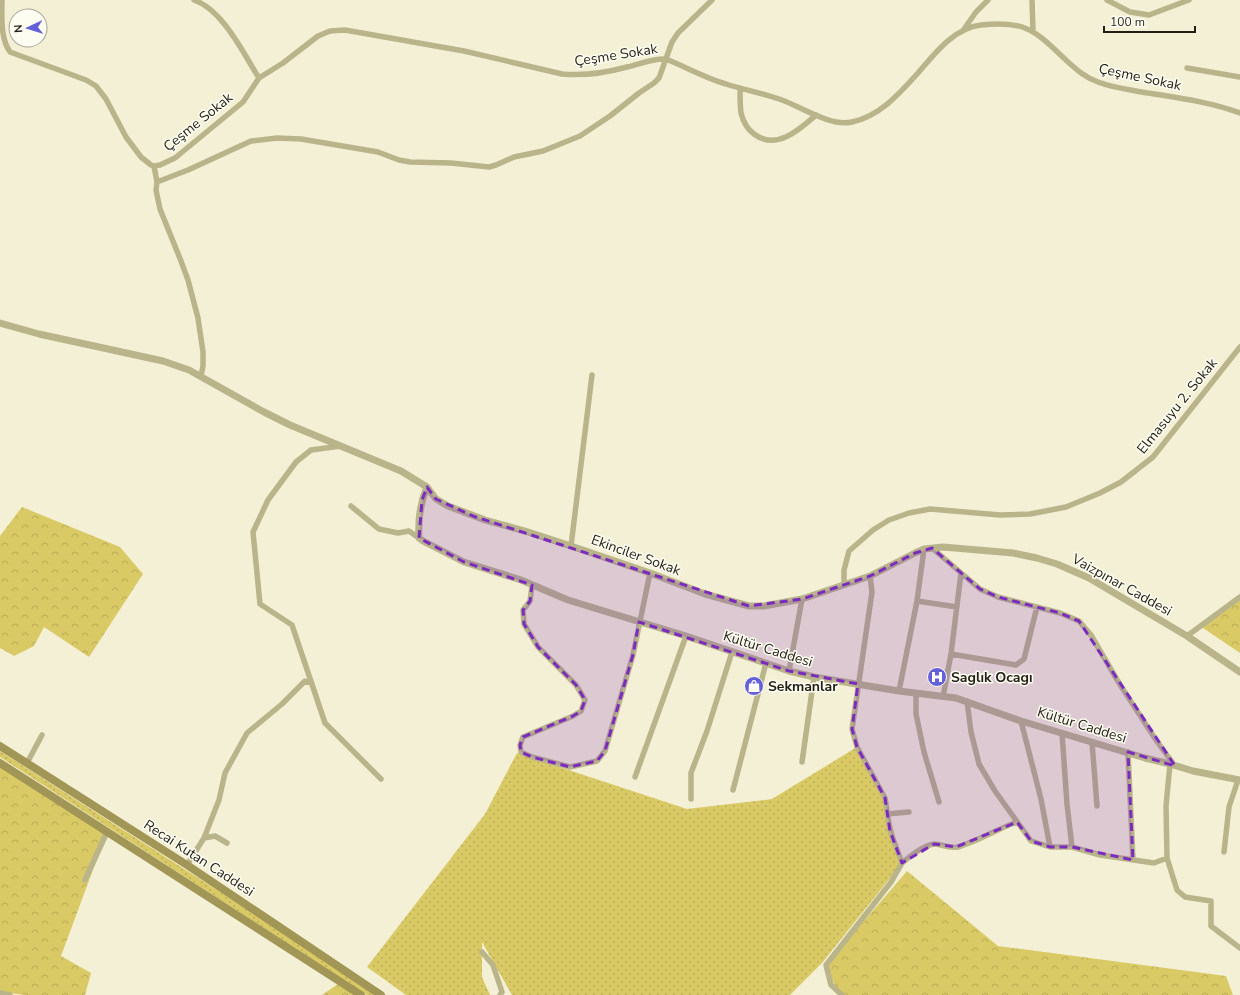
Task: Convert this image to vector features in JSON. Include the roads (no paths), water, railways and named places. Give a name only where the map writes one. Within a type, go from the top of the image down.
[{"type":"main road","name":"Recai Kutan Caddesi","points":[[0,746],[187,865],[381,995]]},
{"type":"main road","name":"Recai Kutan Caddesi","points":[[0,763],[360,995]]},
{"type":"street","name":"Çeşme Sokak","points":[[2,0],[3,33],[5,43],[10,52],[86,80],[96,86],[106,99],[126,137],[141,157],[154,166],[160,165],[175,158],[243,102],[259,78],[318,36],[330,31],[345,30],[464,51],[562,74],[577,75],[622,69],[658,58],[666,59],[725,84],[769,95],[816,115],[841,123],[851,123],[884,107],[906,87],[942,47],[963,30],[980,25],[1008,24],[1020,26],[1033,31],[1049,43],[1082,73],[1098,82],[1121,88],[1211,104],[1240,112]]},
{"type":"street","points":[[194,0],[208,7],[220,18],[259,78]]},
{"type":"street","points":[[157,182],[188,170],[250,141],[277,138],[301,140],[378,152],[399,160],[410,162],[451,163],[489,167],[496,166],[514,157],[543,151],[585,133],[654,83],[658,78],[672,42],[678,33],[712,0]]},
{"type":"street","points":[[963,30],[976,12],[988,0]]},
{"type":"street","points":[[1032,0],[1033,31]]},
{"type":"street","points":[[1107,0],[1130,12],[1149,15],[1189,0]]},
{"type":"street","points":[[1187,68],[1240,77]]},
{"type":"street","points":[[740,88],[741,113],[743,120],[752,132],[762,139],[775,140],[792,134],[816,115]]},
{"type":"street","points":[[154,166],[157,182],[156,190],[160,209],[188,280],[198,318],[203,352],[201,376]]},
{"type":"street","name":"Ekinciler Sokak","points":[[0,323],[39,334],[163,361],[189,370],[264,412],[402,471],[427,488],[436,499],[473,516],[571,546],[650,573],[705,594],[749,606],[775,604],[802,599],[844,585]]},
{"type":"street","name":"Elmasuyu 2. Sokak","points":[[844,585],[844,570],[849,551],[873,530],[889,520],[930,508],[1000,515],[1030,514],[1066,507],[1100,493],[1121,482],[1154,457],[1240,348]]},
{"type":"street","points":[[571,546],[592,375]]},
{"type":"street","points":[[343,446],[311,450],[296,462],[268,500],[252,532],[260,604],[292,625],[325,723],[381,779]]},
{"type":"street","points":[[351,506],[379,529],[398,533],[409,532],[419,538],[422,500],[427,488]]},
{"type":"street","name":"Kültür Caddesi","points":[[419,538],[431,546],[464,562],[532,585],[568,600],[686,636],[789,671],[814,677],[967,701],[1021,721],[1145,758],[1203,774],[1239,780]]},
{"type":"street","name":"Vaizpınar Caddesi","points":[[844,585],[870,576],[915,552],[924,549],[943,547],[1013,553],[1037,558],[1057,564],[1089,578],[1187,636],[1240,672]]},
{"type":"street","points":[[932,548],[980,588],[998,597],[1060,613],[1079,621],[1091,635],[1119,683],[1172,765],[1166,806],[1167,858],[1177,890],[1185,897],[1211,901],[1211,926],[1240,948]]},
{"type":"street","points":[[899,691],[917,601],[924,549]]},
{"type":"street","points":[[532,585],[530,601],[523,610],[524,624],[538,647],[576,685],[585,700],[582,711],[524,737],[520,745],[521,752],[532,757],[570,767],[597,762],[605,751],[633,655],[650,573]]},
{"type":"street","points":[[943,697],[951,654],[961,573]]},
{"type":"street","points":[[870,576],[872,592],[852,729],[857,747],[885,798],[890,831],[902,863]]},
{"type":"street","points":[[1187,636],[1240,597]]},
{"type":"street","points":[[789,671],[802,599]]},
{"type":"street","points":[[917,601],[957,607]]},
{"type":"street","points":[[951,654],[1016,665],[1024,659],[1037,607]]},
{"type":"street","points":[[635,777],[686,636]]},
{"type":"street","points":[[691,800],[691,773],[707,731],[732,652]]},
{"type":"street","points":[[733,790],[766,663]]},
{"type":"street","points":[[802,762],[814,677]]},
{"type":"street","points":[[187,865],[204,838],[219,800],[225,773],[247,733],[282,704],[305,681],[311,683]]},
{"type":"street","points":[[916,693],[916,714],[924,752],[939,802]]},
{"type":"street","points":[[967,701],[971,732],[979,764],[995,791],[1031,841],[1050,847],[1072,847],[1100,854],[1154,863],[1167,858]]},
{"type":"street","points":[[1021,721],[1041,799],[1050,847]]},
{"type":"street","points":[[1062,733],[1067,804],[1072,847]]},
{"type":"street","points":[[27,763],[42,735]]},
{"type":"street","points":[[1092,742],[1097,806]]},
{"type":"street","points":[[1128,752],[1133,860]]},
{"type":"street","points":[[1224,852],[1229,807],[1239,780]]},
{"type":"street","points":[[887,814],[909,812]]},
{"type":"street","points":[[842,995],[831,985],[826,965],[891,882],[902,863],[919,850],[934,844],[956,847],[980,840],[1003,827],[1017,822]]},
{"type":"street","points":[[84,880],[107,832]]},
{"type":"street","points":[[204,838],[215,836],[226,843]]},
{"type":"street","points":[[482,952],[493,965],[502,992],[500,995]]},
{"type":"street","points":[[0,993],[10,995]]},
{"type":"place","name":"Saglık Ocagı","points":[[937,677]]},
{"type":"place","name":"Sekmanlar","points":[[754,686]]}]
